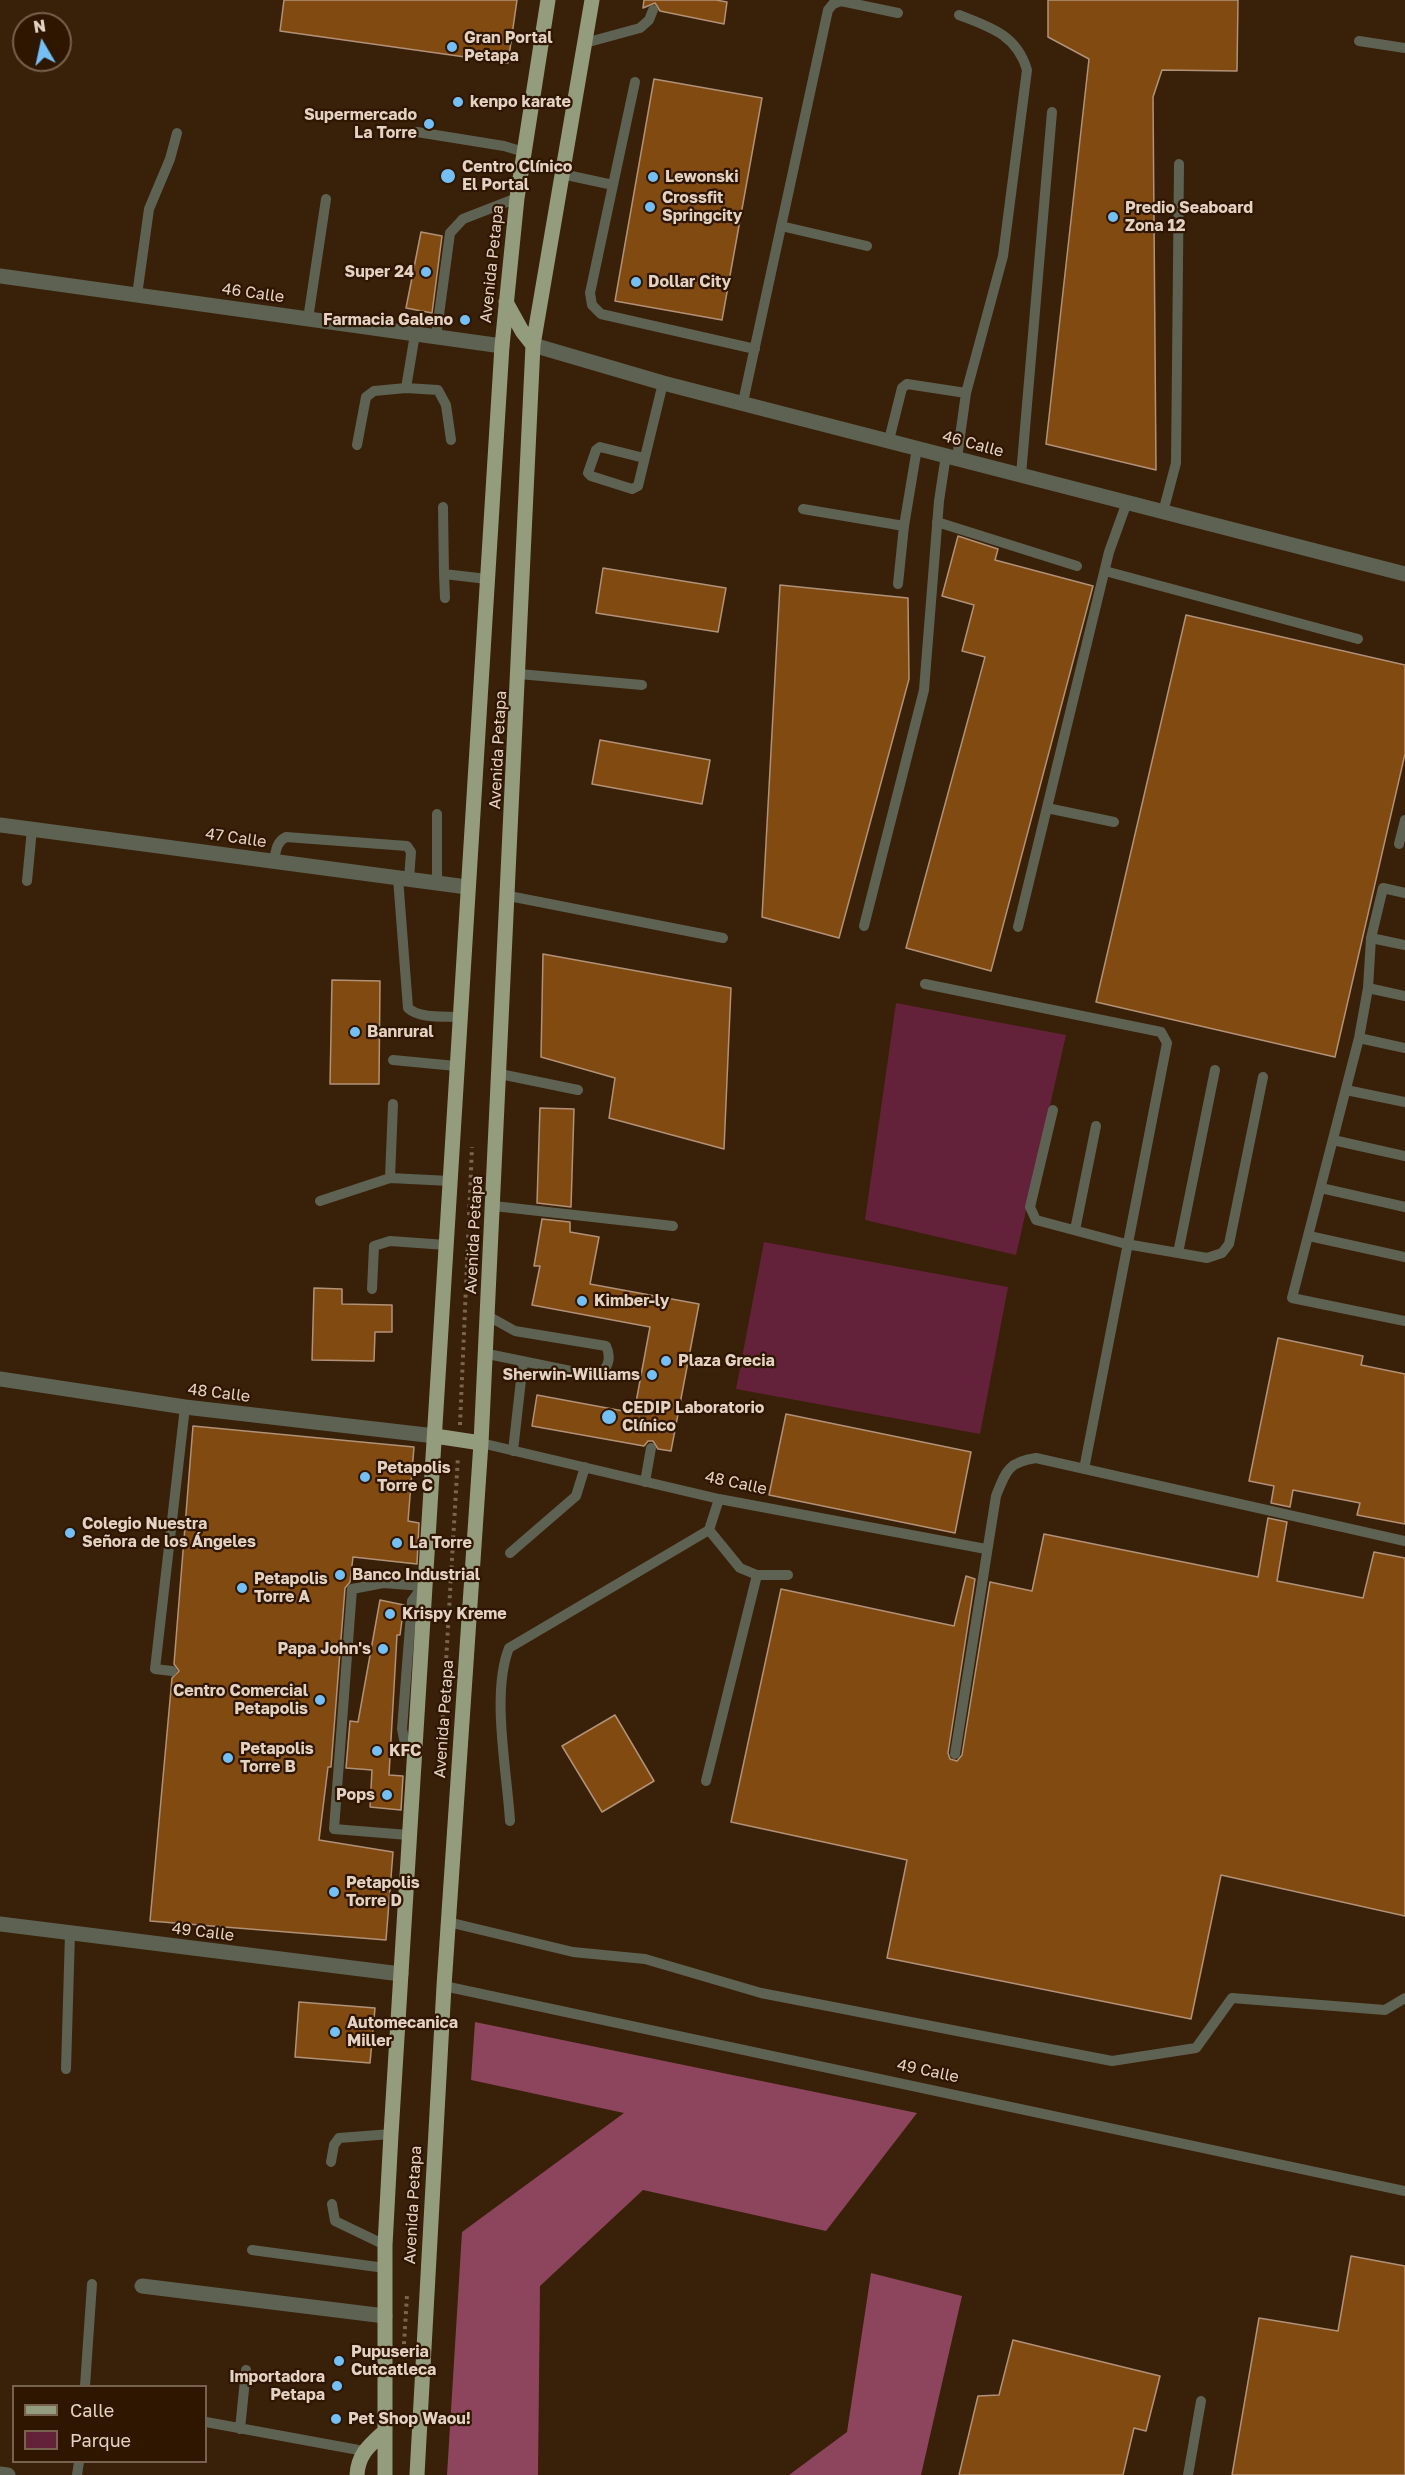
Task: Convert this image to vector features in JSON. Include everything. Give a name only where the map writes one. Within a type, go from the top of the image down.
[{"type":"main road","name":"Avenida Petapa","points":[[385,2475],[385,2245],[391,2134],[423,1586],[435,1436],[502,346],[517,198],[548,0]]},
{"type":"main road","name":"Avenida Petapa","points":[[417,2475],[444,1986],[481,1443],[483,1353],[488,1316],[494,1206],[533,345],[592,0]]},
{"type":"main road","points":[[506,301],[517,324],[533,345]]},
{"type":"main road","points":[[435,1436],[481,1443]]},
{"type":"main road","points":[[357,2475],[357,2463],[363,2451],[384,2432]]},
{"type":"main road","points":[[378,2475],[384,2432]]},
{"type":"street","name":"46 Calle","points":[[0,276],[502,346]]},
{"type":"street","name":"46 Calle","points":[[533,345],[663,383],[1405,574]]},
{"type":"street","name":"47 Calle","points":[[0,825],[467,887]]},
{"type":"street","name":"48 Calle","points":[[0,1379],[185,1407],[435,1436]]},
{"type":"street","name":"49 Calle","points":[[0,1924],[401,1974]]},
{"type":"street","points":[[142,2286],[385,2316]]},
{"type":"street","points":[[0,2474],[8,2475]]},
{"type":"lane","points":[[743,402],[828,10],[833,4],[841,1],[898,13]]},
{"type":"lane","points":[[585,43],[640,28],[649,20],[653,10]]},
{"type":"lane","points":[[864,926],[924,690],[938,522],[966,393],[1003,256],[1027,70],[1015,45],[999,31],[959,15]]},
{"type":"lane","points":[[1359,41],[1405,48]]},
{"type":"lane","points":[[635,82],[590,293],[592,305],[601,314],[754,349]]},
{"type":"lane","points":[[1021,475],[1052,112]]},
{"type":"lane","points":[[417,132],[504,146],[524,152]]},
{"type":"lane","points":[[137,295],[149,209],[170,159],[177,133]]},
{"type":"lane","points":[[1163,512],[1176,463],[1179,164]]},
{"type":"lane","points":[[562,174],[613,184]]},
{"type":"lane","points":[[436,337],[450,233],[463,219],[517,198]]},
{"type":"lane","points":[[308,319],[326,199]]},
{"type":"lane","points":[[781,226],[867,246]]},
{"type":"lane","points":[[406,388],[415,334]]},
{"type":"lane","points":[[645,458],[600,447],[596,450],[588,473],[632,489],[638,486],[645,458],[663,383]]},
{"type":"lane","points":[[889,440],[902,388],[907,384],[966,393]]},
{"type":"lane","points":[[357,445],[366,397],[374,391],[406,388],[438,390],[446,405],[451,440]]},
{"type":"lane","points":[[898,584],[904,526],[917,448]]},
{"type":"lane","points":[[1018,927],[1105,571],[1127,502]]},
{"type":"lane","points":[[443,507],[445,598]]},
{"type":"lane","points":[[803,509],[904,526]]},
{"type":"lane","points":[[938,522],[1077,566]]},
{"type":"lane","points":[[1105,571],[1358,639]]},
{"type":"lane","points":[[444,574],[487,579]]},
{"type":"lane","points":[[519,674],[642,685]]},
{"type":"lane","points":[[1047,808],[1114,822]]},
{"type":"lane","points":[[437,814],[437,883]]},
{"type":"lane","points":[[1399,844],[1405,820]]},
{"type":"lane","points":[[27,881],[32,829]]},
{"type":"lane","points":[[274,861],[277,846],[280,840],[286,837],[407,846],[411,852],[403,879],[408,1008],[414,1013],[424,1015],[459,1017]]},
{"type":"lane","points":[[1405,893],[1383,888],[1371,938],[1368,988],[1359,1038],[1292,1298],[1405,1321]]},
{"type":"lane","points":[[509,896],[723,938]]},
{"type":"lane","points":[[1371,938],[1405,945]]},
{"type":"lane","points":[[925,984],[1161,1032],[1167,1043],[1166,1058],[1126,1244],[1084,1470]]},
{"type":"lane","points":[[1368,988],[1405,996]]},
{"type":"lane","points":[[1359,1038],[1405,1048]]},
{"type":"lane","points":[[393,1060],[456,1066]]},
{"type":"lane","points":[[1178,1253],[1215,1070]]},
{"type":"lane","points":[[500,1074],[578,1090]]},
{"type":"lane","points":[[1053,1110],[1030,1207],[1036,1220],[1126,1244],[1207,1258],[1215,1257],[1222,1253],[1228,1244],[1263,1077]]},
{"type":"lane","points":[[1346,1090],[1405,1102]]},
{"type":"lane","points":[[390,1178],[393,1104]]},
{"type":"lane","points":[[1075,1230],[1096,1126]]},
{"type":"lane","points":[[1333,1140],[1405,1156]]},
{"type":"lane","points":[[320,1201],[390,1178],[450,1182]]},
{"type":"lane","points":[[1321,1188],[1405,1207]]},
{"type":"lane","points":[[494,1206],[674,1226]]},
{"type":"lane","points":[[1309,1236],[1405,1257]]},
{"type":"lane","points":[[372,1289],[374,1246],[390,1241],[446,1245]]},
{"type":"lane","points":[[483,1353],[595,1376],[604,1372],[607,1367],[608,1351],[606,1346],[599,1343],[515,1331],[488,1316]]},
{"type":"lane","points":[[513,1451],[523,1362]]},
{"type":"lane","points":[[172,1671],[155,1669],[185,1407]]},
{"type":"lane","name":"48 Calle","points":[[481,1443],[720,1499],[986,1550]]},
{"type":"lane","points":[[645,1482],[651,1448]]},
{"type":"lane","points":[[955,1754],[996,1496],[1006,1472],[1018,1461],[1036,1458],[1405,1541]]},
{"type":"lane","points":[[510,1553],[576,1496],[585,1467]]},
{"type":"lane","points":[[510,1821],[506,1761],[501,1737],[504,1661],[509,1648],[709,1530],[720,1499]]},
{"type":"lane","points":[[709,1530],[740,1568],[757,1575],[788,1575]]},
{"type":"lane","points":[[706,1781],[757,1575]]},
{"type":"lane","points":[[408,1835],[334,1829],[352,1589],[383,1583],[423,1586]]},
{"type":"lane","points":[[448,1922],[573,1952],[645,1959],[761,1993],[1112,2061],[1196,2048],[1232,1998],[1385,2010],[1405,1998]]},
{"type":"lane","points":[[66,2069],[70,1933]]},
{"type":"lane","name":"49 Calle","points":[[444,1986],[1405,2191]]},
{"type":"lane","points":[[331,2163],[334,2145],[339,2139],[391,2134]]},
{"type":"lane","points":[[332,2204],[335,2221],[385,2245]]},
{"type":"lane","points":[[252,2250],[385,2268]]},
{"type":"lane","points":[[85,2385],[92,2284]]},
{"type":"lane","points":[[240,2428],[246,2370]]},
{"type":"lane","points":[[1188,2475],[1201,2401]]},
{"type":"lane","points":[[207,2422],[363,2451]]},
{"type":"path","points":[[440,1751],[459,1440],[472,1142]]},
{"type":"green space","points":[[896,1003],[1066,1035],[1016,1255],[865,1220]]},
{"type":"green space","points":[[764,1242],[1008,1287],[980,1434],[736,1389]]},
{"type":"shaded area","points":[[475,2022],[917,2113],[826,2231],[643,2190],[540,2286],[538,2475],[447,2475],[462,2232],[624,2113],[471,2080]]},
{"type":"shaded area","points":[[871,2273],[962,2296],[921,2475],[789,2475],[847,2432]]},
{"type":"building","name":"Gran Portal Petapa","points":[[284,0],[517,0],[508,63],[280,31]]},
{"type":"building","points":[[644,0],[727,2],[724,24],[660,11],[655,3],[643,8]]},
{"type":"building","name":"Predio Seaboard Zona 12","points":[[1048,0],[1238,0],[1237,71],[1162,70],[1153,97],[1156,470],[1046,444],[1089,59],[1048,37]]},
{"type":"building","points":[[654,79],[762,98],[722,320],[615,301]]},
{"type":"building","name":"Super 24","points":[[421,232],[442,236],[432,313],[406,308]]},
{"type":"building","points":[[958,536],[998,549],[995,560],[1093,586],[991,971],[906,948],[985,657],[962,651],[974,605],[942,596]]},
{"type":"building","points":[[603,568],[726,588],[718,632],[596,613]]},
{"type":"building","points":[[780,585],[908,598],[909,679],[839,938],[762,917]]},
{"type":"building","points":[[1186,615],[1405,665],[1405,754],[1335,1057],[1096,1002]]},
{"type":"building","points":[[600,740],[710,760],[702,804],[592,784]]},
{"type":"building","points":[[543,954],[731,988],[724,1149],[609,1118],[615,1078],[541,1057]]},
{"type":"building","name":"Banrural","points":[[332,980],[380,981],[379,1084],[330,1084]]},
{"type":"building","points":[[540,1108],[574,1109],[571,1207],[537,1203]]},
{"type":"building","name":"Plaza Grecia","points":[[542,1219],[570,1222],[570,1232],[599,1237],[590,1284],[699,1304],[671,1451],[658,1449],[653,1441],[648,1441],[644,1446],[532,1426],[537,1395],[634,1413],[650,1327],[532,1305],[540,1266],[534,1266]]},
{"type":"building","points":[[314,1288],[342,1289],[342,1304],[392,1305],[392,1332],[375,1332],[374,1361],[312,1360]]},
{"type":"building","points":[[1278,1338],[1363,1356],[1361,1365],[1405,1374],[1405,1524],[1357,1515],[1360,1503],[1293,1490],[1290,1507],[1271,1503],[1274,1486],[1249,1481]]},
{"type":"building","points":[[786,1414],[971,1452],[955,1533],[769,1495]]},
{"type":"building","points":[[193,1426],[414,1447],[408,1521],[419,1523],[417,1564],[353,1557],[350,1582],[345,1588],[331,1767],[328,1767],[319,1840],[393,1852],[386,1940],[150,1921],[172,1678],[179,1671],[174,1664]]},
{"type":"building","points":[[1268,1518],[1287,1522],[1277,1581],[1363,1598],[1374,1552],[1405,1558],[1405,1916],[1221,1875],[1191,2019],[887,1958],[907,1860],[731,1822],[781,1589],[954,1626],[966,1576],[975,1579],[948,1753],[950,1759],[957,1761],[962,1755],[990,1582],[1032,1591],[1044,1534],[1258,1577]]},
{"type":"building","points":[[380,1600],[404,1605],[400,1635],[397,1635],[389,1775],[403,1776],[401,1810],[370,1807],[372,1770],[346,1768],[350,1721],[358,1722]]},
{"type":"building","points":[[615,1715],[654,1781],[602,1812],[562,1746]]},
{"type":"building","name":"Automecanica Miller","points":[[299,2002],[375,2008],[370,2063],[295,2057]]},
{"type":"building","points":[[1351,2256],[1405,2266],[1405,2475],[1232,2475],[1259,2318],[1338,2331]]},
{"type":"building","points":[[1013,2340],[1160,2376],[1146,2431],[1134,2428],[1123,2475],[959,2475],[978,2396],[999,2395]]},
{"type":"place","name":"Gran Portal Petapa","points":[[452,47]]},
{"type":"place","name":"kenpo karate","points":[[458,102]]},
{"type":"place","name":"Supermercado La Torre","points":[[429,124]]},
{"type":"place","name":"Centro Clínico El Portal","points":[[448,176]]},
{"type":"place","name":"Lewonski","points":[[653,177]]},
{"type":"place","name":"Crossfit Springcity","points":[[650,207]]},
{"type":"place","name":"Predio Seaboard Zona 12","points":[[1113,217]]},
{"type":"place","name":"Super 24","points":[[426,272]]},
{"type":"place","name":"Dollar City","points":[[636,282]]},
{"type":"place","name":"Farmacia Galeno","points":[[465,320]]},
{"type":"place","name":"Banrural","points":[[355,1032]]},
{"type":"place","name":"Kimber-ly","points":[[582,1301]]},
{"type":"place","name":"Plaza Grecia","points":[[666,1361]]},
{"type":"place","name":"Sherwin-Williams","points":[[652,1375]]},
{"type":"place","name":"CEDIP Laboratorio Clínico","points":[[609,1417]]},
{"type":"place","name":"Petapolis Torre C","points":[[365,1477]]},
{"type":"place","name":"Colegio Nuestra Señora de los Ángeles","points":[[70,1533]]},
{"type":"place","name":"La Torre","points":[[397,1543]]},
{"type":"place","name":"Banco Industrial","points":[[340,1575]]},
{"type":"place","name":"Petapolis Torre A","points":[[242,1588]]},
{"type":"place","name":"Krispy Kreme","points":[[390,1614]]},
{"type":"place","name":"Papa John's","points":[[383,1649]]},
{"type":"place","name":"Centro Comercial Petapolis","points":[[320,1700]]},
{"type":"place","name":"KFC","points":[[377,1751]]},
{"type":"place","name":"Petapolis Torre B","points":[[228,1758]]},
{"type":"place","name":"Pops","points":[[387,1795]]},
{"type":"place","name":"Petapolis Torre D","points":[[334,1892]]},
{"type":"place","name":"Automecanica Miller","points":[[335,2032]]},
{"type":"place","name":"Pupuseria Cutcatleca","points":[[339,2361]]},
{"type":"place","name":"Importadora Petapa","points":[[337,2386]]},
{"type":"place","name":"Pet Shop Waou!","points":[[336,2419]]}]
